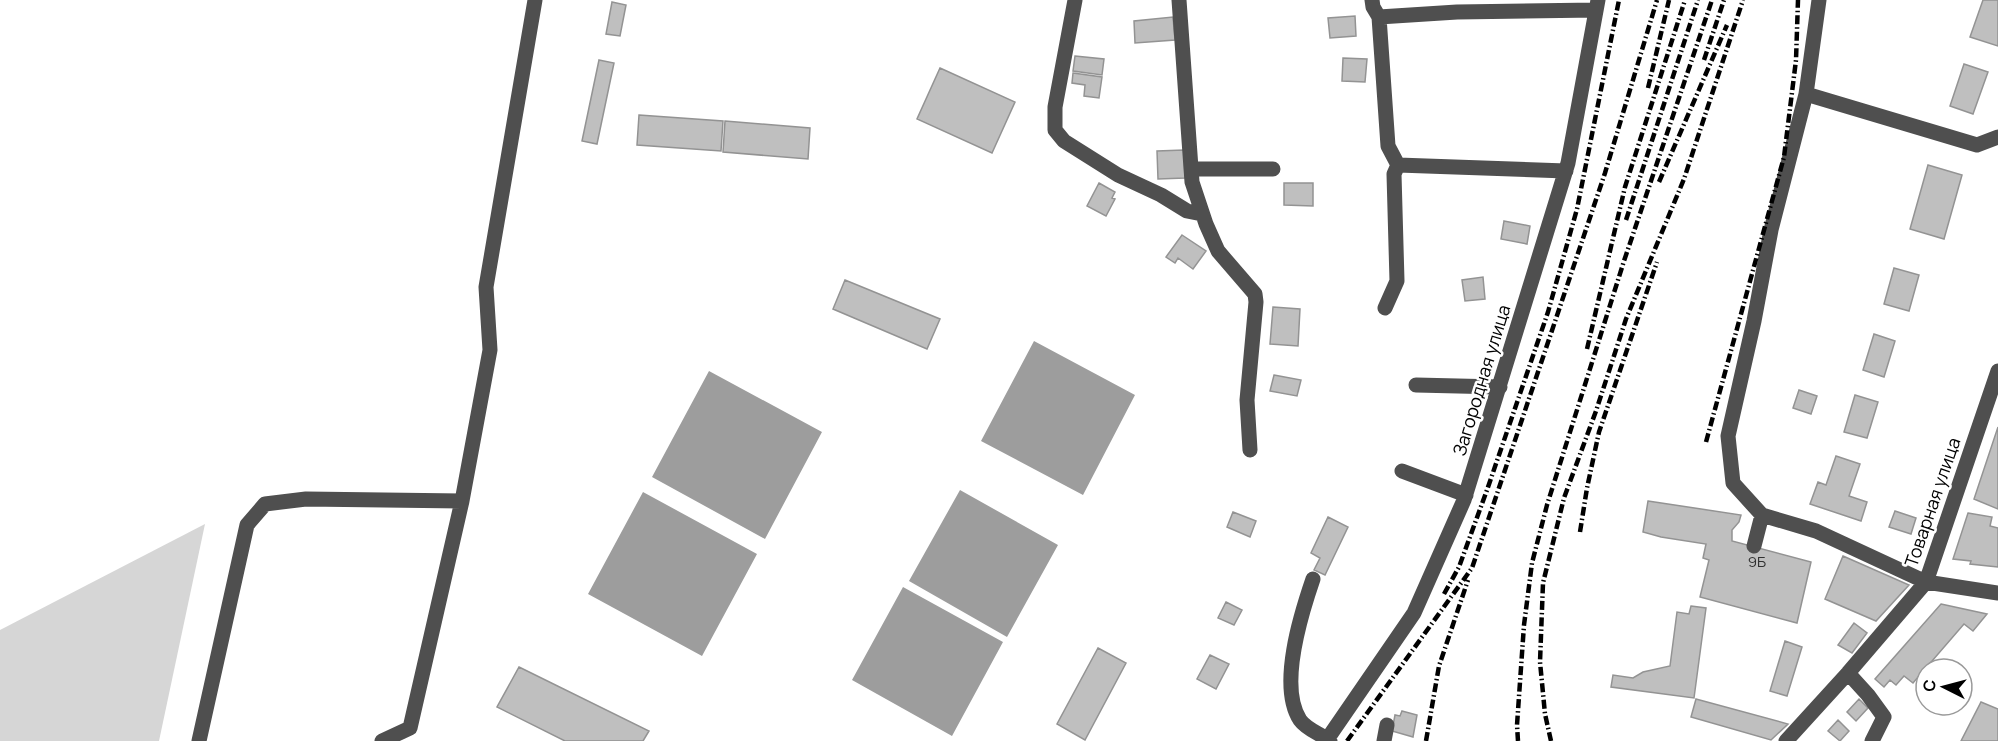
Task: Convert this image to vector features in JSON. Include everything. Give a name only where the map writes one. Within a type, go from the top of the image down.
[{"type":"street","points":[[382,741],[410,728],[462,501],[490,350],[486,287],[535,0]]},
{"type":"street","points":[[1076,0],[1055,107],[1055,130],[1064,141],[1118,175],[1161,195],[1187,211],[1202,214]]},
{"type":"street","points":[[1179,0],[1192,182],[1202,214],[1218,251],[1255,294],[1247,400],[1250,450]]},
{"type":"street","points":[[1372,0],[1372,7],[1379,17],[1388,146],[1398,165]]},
{"type":"street","points":[[1820,0],[1806,94],[1772,230],[1728,436],[1733,483],[1762,515],[1816,531],[1926,582],[1998,593]]},
{"type":"street","points":[[1379,17],[1597,5]]},
{"type":"street","name":"Загородная улица","points":[[1328,740],[1414,613],[1466,495],[1566,171],[1597,5]]},
{"type":"street","points":[[1806,94],[1977,145],[1998,137]]},
{"type":"street","points":[[1398,165],[1566,171]]},
{"type":"street","points":[[1385,308],[1397,281],[1394,174],[1398,165]]},
{"type":"street","points":[[1191,169],[1273,169]]},
{"type":"street","name":"Товарная улица","points":[[1786,741],[1926,582],[1998,371]]},
{"type":"street","points":[[1416,385],[1500,387]]},
{"type":"street","points":[[1402,471],[1466,495]]},
{"type":"street","points":[[199,741],[247,525],[265,504],[306,499],[462,501]]},
{"type":"street","points":[[1754,546],[1762,515]]},
{"type":"street","points":[[1314,579],[1303,609],[1295,643],[1291,699],[1300,721],[1313,732],[1328,740]]},
{"type":"street","points":[[1848,673],[1868,694],[1884,717],[1872,741]]},
{"type":"street","points":[[1384,741],[1387,725]]},
{"type":"shaded area","points":[[1034,341],[1135,395],[1083,495],[981,441]]},
{"type":"shaded area","points":[[709,371],[822,432],[765,539],[652,477]]},
{"type":"shaded area","points":[[960,490],[1058,545],[1007,637],[909,581]]},
{"type":"shaded area","points":[[643,492],[757,554],[702,656],[588,594]]},
{"type":"shaded area","points":[[205,524],[159,741],[0,741],[0,630]]},
{"type":"shaded area","points":[[903,587],[1003,642],[952,736],[852,680]]},
{"type":"building","points":[[1983,0],[1998,0],[1998,46],[1970,37]]},
{"type":"building","points":[[612,2],[626,5],[620,36],[606,34]]},
{"type":"building","points":[[1355,16],[1356,36],[1330,38],[1328,18]]},
{"type":"building","points":[[1173,17],[1175,40],[1135,43],[1134,21]]},
{"type":"building","points":[[1075,56],[1104,59],[1102,75],[1073,71]]},
{"type":"building","points":[[1343,58],[1367,59],[1365,82],[1342,81]]},
{"type":"building","points":[[599,60],[614,63],[597,144],[582,141]]},
{"type":"building","points":[[1964,64],[1988,72],[1973,114],[1950,106]]},
{"type":"building","points":[[940,68],[1015,102],[992,153],[917,119]]},
{"type":"building","points":[[1073,73],[1102,77],[1099,98],[1084,96],[1085,85],[1072,83]]},
{"type":"building","points":[[639,115],[723,121],[721,151],[637,145]]},
{"type":"building","points":[[725,121],[810,128],[808,159],[723,152]]},
{"type":"building","points":[[1184,150],[1185,178],[1158,179],[1157,151]]},
{"type":"building","points":[[1928,165],[1962,175],[1944,239],[1910,229]]},
{"type":"building","points":[[1099,183],[1115,192],[1112,198],[1115,199],[1106,216],[1087,206]]},
{"type":"building","points":[[1284,183],[1313,183],[1313,206],[1284,205]]},
{"type":"building","points":[[1504,221],[1530,226],[1527,244],[1501,239]]},
{"type":"building","points":[[1182,235],[1206,251],[1193,269],[1178,258],[1175,263],[1166,257]]},
{"type":"building","points":[[1894,268],[1919,275],[1909,311],[1884,304]]},
{"type":"building","points":[[1483,277],[1485,299],[1465,301],[1462,280]]},
{"type":"building","points":[[845,280],[940,319],[927,349],[833,309]]},
{"type":"building","points":[[1273,307],[1300,309],[1298,346],[1270,344]]},
{"type":"building","points":[[1874,334],[1895,341],[1884,377],[1863,370]]},
{"type":"building","points":[[1274,375],[1301,380],[1297,396],[1270,391]]},
{"type":"building","points":[[1799,390],[1817,396],[1811,414],[1793,408]]},
{"type":"building","points":[[1855,395],[1878,402],[1867,438],[1844,432]]},
{"type":"building","points":[[1998,427],[1998,509],[1974,499]]},
{"type":"building","points":[[1836,456],[1860,464],[1849,496],[1867,502],[1861,521],[1810,504],[1818,482],[1826,485]]},
{"type":"building","points":[[1648,501],[1741,515],[1739,522],[1732,530],[1732,541],[1811,562],[1797,623],[1700,597],[1709,560],[1703,558],[1706,544],[1643,532]]},
{"type":"building","points":[[1895,511],[1916,518],[1911,534],[1889,527]]},
{"type":"building","points":[[1233,512],[1256,521],[1250,537],[1227,527]]},
{"type":"building","points":[[1968,513],[1992,517],[1990,526],[1998,528],[1998,567],[1970,564],[1971,561],[1953,559]]},
{"type":"building","points":[[1328,517],[1348,527],[1325,575],[1314,570],[1320,558],[1311,553]]},
{"type":"building","points":[[1843,556],[1909,585],[1876,621],[1825,599]]},
{"type":"building","points":[[1226,602],[1242,610],[1234,625],[1218,618]]},
{"type":"building","points":[[1941,604],[1987,614],[1973,631],[1964,624],[1935,657],[1914,657],[1913,683],[1904,676],[1896,685],[1890,680],[1884,687],[1875,679]]},
{"type":"building","points":[[1691,606],[1706,608],[1694,698],[1611,687],[1613,675],[1633,678],[1643,672],[1670,666],[1677,612],[1689,614]]},
{"type":"building","points":[[1854,623],[1867,633],[1852,653],[1838,645]]},
{"type":"building","points":[[1785,641],[1802,647],[1787,696],[1770,691]]},
{"type":"building","points":[[1098,648],[1126,663],[1085,740],[1057,724]]},
{"type":"building","points":[[1210,655],[1229,664],[1216,689],[1197,679]]},
{"type":"building","points":[[519,667],[649,731],[643,741],[565,741],[497,707]]},
{"type":"building","points":[[1696,699],[1788,724],[1771,740],[1691,717]]},
{"type":"building","points":[[1859,699],[1868,708],[1856,721],[1847,712]]},
{"type":"building","points":[[1981,702],[1998,709],[1998,741],[1961,741]]},
{"type":"building","points":[[1402,711],[1417,715],[1413,737],[1392,731],[1395,715],[1400,716]]},
{"type":"building","points":[[1838,720],[1849,731],[1840,741],[1828,731]]},
{"type":"railway","points":[[1444,594],[1459,567],[1548,312],[1577,209],[1619,0]]},
{"type":"railway","points":[[1347,741],[1472,568],[1605,173],[1657,0]]},
{"type":"railway","points":[[1648,88],[1669,0]]},
{"type":"railway","points":[[1587,349],[1625,187],[1685,0]]},
{"type":"railway","points":[[1626,220],[1698,0]]},
{"type":"railway","points":[[1518,741],[1517,725],[1524,625],[1532,563],[1547,505],[1624,261],[1712,0]]},
{"type":"railway","points":[[1704,60],[1724,0]]},
{"type":"railway","points":[[1551,741],[1545,714],[1540,662],[1543,583],[1564,498],[1626,319],[1684,179],[1743,0]]},
{"type":"railway","points":[[1706,442],[1784,157],[1796,60],[1798,0]]},
{"type":"railway","points":[[1659,182],[1727,25]]},
{"type":"railway","points":[[1580,532],[1599,432],[1657,262]]},
{"type":"railway","points":[[1426,741],[1439,666],[1468,580]]}]
